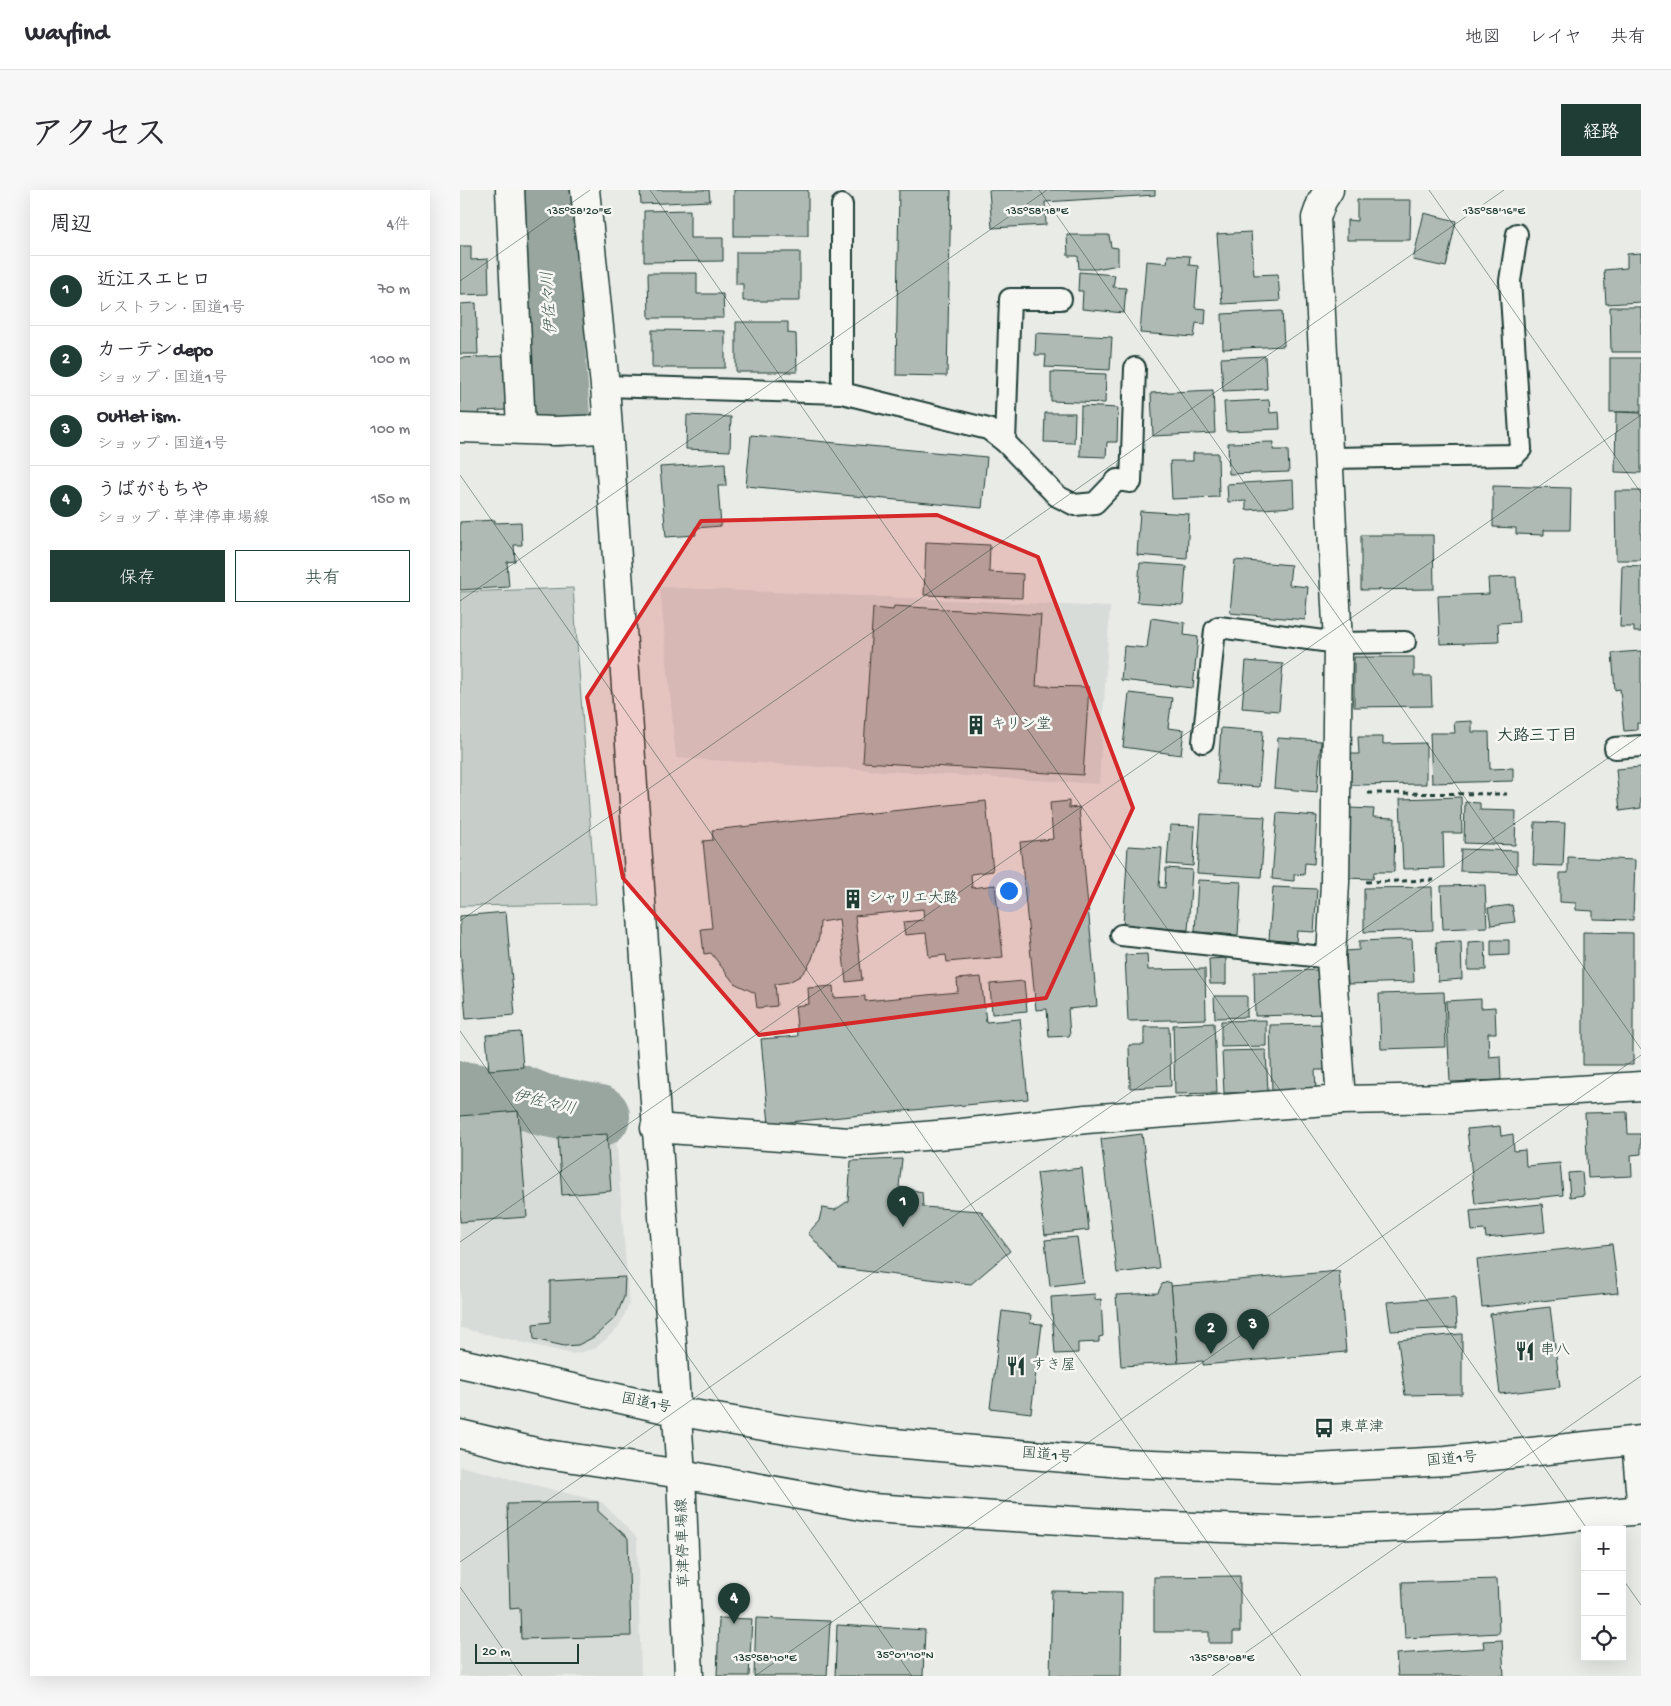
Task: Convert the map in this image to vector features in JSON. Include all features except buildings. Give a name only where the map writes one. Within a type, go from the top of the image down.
[{"type":"main road","points":[[510,190],[521,429]]},
{"type":"main road","name":"草津停車場線","points":[[585,190],[605,386],[606,429],[681,1474],[689,1676]]},
{"type":"main road","points":[[1329,190],[1322,201],[1316,218],[1330,458],[1338,643],[1335,882],[1331,958],[1341,1100]]},
{"type":"main road","points":[[460,428],[606,429]]},
{"type":"main road","points":[[655,1128],[848,1142],[962,1133],[1086,1119],[1341,1100],[1452,1098],[1641,1086]]},
{"type":"main road","name":"国道1号","points":[[460,1363],[675,1411],[871,1441],[1122,1463],[1297,1469],[1446,1462],[1639,1440]]},
{"type":"main road","points":[[460,1434],[540,1453],[681,1474],[872,1508],[1122,1524],[1299,1531],[1499,1524],[1641,1510]]},
{"type":"main road","points":[[1639,1440],[1641,1500]]},
{"type":"lane","points":[[842,205],[842,393]]},
{"type":"lane","points":[[1330,458],[1515,454],[1521,449],[1510,281],[1517,234]]},
{"type":"lane","points":[[1005,442],[1010,299],[1061,299]]},
{"type":"lane","points":[[605,386],[842,393],[988,429],[1005,442],[1057,496],[1075,505],[1095,503],[1117,480],[1132,482],[1135,368]]},
{"type":"lane","points":[[1203,742],[1215,630],[1218,627],[1338,643],[1405,642]]},
{"type":"lane","points":[[1615,748],[1641,746]]},
{"type":"lane","points":[[1121,935],[1331,958]]},
{"type":"path","points":[[1336,793],[1507,794]]},
{"type":"path","points":[[1335,882],[1438,880]]},
{"type":"highlighted area","points":[[937,515],[1038,557],[1133,808],[1046,998],[759,1035],[623,878],[587,697],[701,521]]},
{"type":"shaded area","points":[[660,587],[1110,607],[1099,784],[676,758]]},
{"type":"shaded area","points":[[573,588],[596,904],[460,906],[460,592]]},
{"type":"shaded area","points":[[504,1107],[597,1132],[615,1121],[629,1305],[618,1328],[595,1349],[572,1354],[460,1328],[460,1109]]},
{"type":"shaded area","points":[[460,1466],[602,1502],[637,1538],[641,1676],[460,1676]]},
{"type":"waterway","name":"伊佐々川","points":[[543,190],[559,416]]},
{"type":"waterway","name":"伊佐々川","points":[[460,1092],[488,1096],[518,1095],[543,1105],[599,1116]]},
{"type":"place","name":"キリン堂","points":[[976,725]]},
{"type":"place","name":"シャリエ大路","points":[[853,899]]},
{"type":"place","name":"近江スエヒロ","points":[[903,1227]]},
{"type":"place","name":"Outlet ism.","points":[[1253,1350]]},
{"type":"place","name":"串八","points":[[1525,1351]]},
{"type":"place","name":"カーテンdepo","points":[[1211,1354]]},
{"type":"place","name":"すき屋","points":[[1016,1366]]},
{"type":"place","name":"東草津","points":[[1324,1428]]},
{"type":"place","name":"うばがもちや","points":[[734,1624]]},
{"type":"district","name":"大路三丁目","points":[[1537,737]]}]
